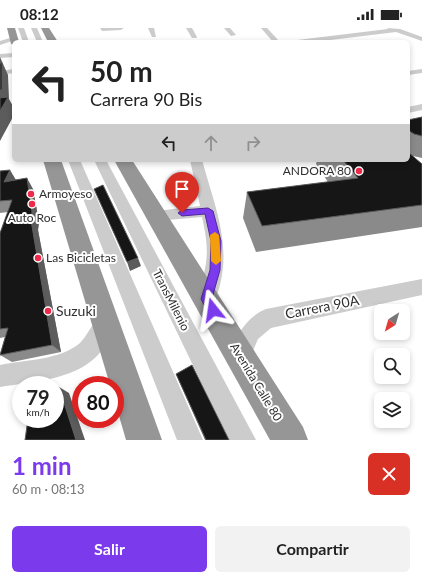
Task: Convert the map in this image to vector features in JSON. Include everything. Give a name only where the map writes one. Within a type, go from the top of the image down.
[{"type":"highway","points":[[45,28],[52,40]]},
{"type":"highway","points":[[53,162],[144,440]]},
{"type":"highway","name":"Avenida Calle 80","points":[[124,162],[290,440]]},
{"type":"street","points":[[21,28],[25,40]]},
{"type":"street","points":[[34,28],[39,40]]},
{"type":"street","points":[[102,29],[115,31],[121,28]]},
{"type":"street","points":[[151,28],[154,36]]},
{"type":"street","points":[[189,28],[194,37]]},
{"type":"street","points":[[227,28],[233,35]]},
{"type":"street","points":[[264,28],[273,28]]},
{"type":"street","points":[[264,28],[275,40]]},
{"type":"street","points":[[390,28],[422,39]]},
{"type":"street","points":[[314,40],[398,30]]},
{"type":"street","points":[[0,43],[9,36]]},
{"type":"street","points":[[0,56],[12,55]]},
{"type":"street","points":[[0,73],[12,71]]},
{"type":"street","points":[[410,73],[422,71]]},
{"type":"street","points":[[410,110],[422,107]]},
{"type":"street","points":[[75,162],[190,440]]},
{"type":"street","name":"TransMilenio","points":[[101,162],[243,440]]},
{"type":"street","points":[[196,162],[216,241],[217,256],[215,270],[206,299]]},
{"type":"street","points":[[156,216],[208,211]]},
{"type":"street","name":"Carrera 90A","points":[[240,354],[251,332],[266,319],[422,287]]},
{"type":"street","points":[[0,376],[63,363],[74,359],[85,353],[106,323]]},
{"type":"building","points":[[0,63],[2,63],[2,90],[0,90]]},
{"type":"building","points":[[8,97],[0,111],[0,98]]},
{"type":"building","points":[[422,117],[422,136],[410,131],[410,120]]},
{"type":"building","points":[[410,154],[422,164],[422,205],[262,226],[247,192],[358,178],[345,162],[410,162]]},
{"type":"building","points":[[10,170],[4,182],[27,178],[32,212],[31,220],[52,345],[0,355],[8,328],[0,329],[0,233],[12,200],[0,201],[0,171]]},
{"type":"building","points":[[103,185],[138,258],[127,262],[94,189]]},
{"type":"building","points":[[192,365],[229,440],[206,440],[176,374]]},
{"type":"building","points":[[64,403],[76,440],[25,440],[27,428],[64,428]]},
{"type":"slow traffic","points":[[215,235],[216,261]]},
{"type":"place","name":"ANDORA 80","points":[[359,171]]},
{"type":"place","name":"Armoyeso","points":[[31,194]]},
{"type":"place","name":"Auto Roc","points":[[32,204]]},
{"type":"place","name":"Las Bicicletas","points":[[38,258]]},
{"type":"place","name":"Suzuki","points":[[48,311]]},
{"type":"route","points":[[182,213],[208,211],[216,241],[217,256],[215,270],[206,299],[213,310]]}]
